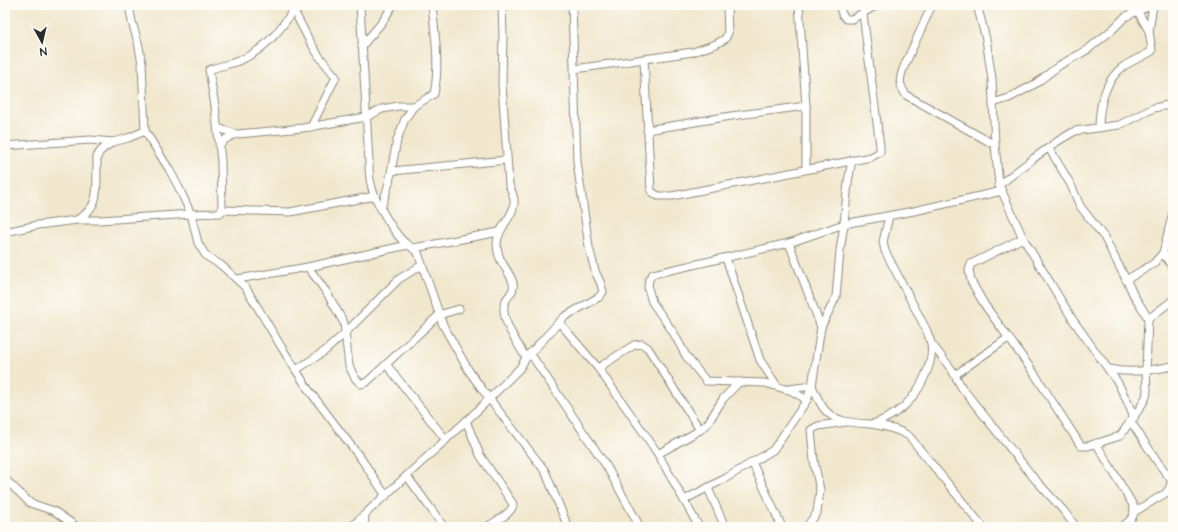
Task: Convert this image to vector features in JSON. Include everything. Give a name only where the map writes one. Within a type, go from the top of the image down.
[{"type":"street","points":[[129,5],[142,64],[145,132],[169,169],[191,214],[198,243],[206,256],[221,265],[238,279],[246,288],[308,389],[362,460],[386,496]]},
{"type":"street","points":[[360,5],[371,184],[375,196],[381,209],[401,239],[418,253],[443,325],[469,371],[545,471],[568,527]]},
{"type":"street","points":[[362,46],[383,21],[393,5]]},
{"type":"street","points":[[381,209],[392,171],[397,140],[405,119],[414,106],[434,94],[436,84],[436,46],[432,5]]},
{"type":"street","points":[[502,5],[504,34],[502,85],[509,185],[514,200],[512,210],[507,221],[499,232],[497,244],[500,261],[513,284],[512,292],[505,301],[504,310],[512,334],[607,467],[640,527]]},
{"type":"street","points":[[351,527],[466,422],[520,368],[528,355],[564,317],[599,297],[603,292],[595,271],[589,247],[577,162],[572,5]]},
{"type":"street","points":[[575,69],[693,52],[716,44],[725,39],[728,33],[728,5]]},
{"type":"street","points":[[799,5],[806,106],[806,169]]},
{"type":"street","points":[[839,5],[842,14],[846,19],[852,19],[877,5]]},
{"type":"street","points":[[932,5],[903,69],[900,79],[901,87],[906,95],[995,145]]},
{"type":"street","points":[[977,5],[986,38],[992,79],[995,145],[1000,188],[1023,238],[1073,320],[1109,369],[1128,403],[1132,420],[1155,459],[1172,479],[1170,487],[1166,493],[1134,512]]},
{"type":"street","points":[[993,103],[1009,98],[1035,84],[1060,65],[1087,50],[1112,30],[1135,8],[1154,5],[1149,31],[1152,50],[1124,66],[1110,82],[1102,98],[1099,128]]},
{"type":"street","points":[[294,7],[308,38],[319,56],[336,77],[311,127]]},
{"type":"street","points":[[222,210],[220,145],[209,70],[245,58],[255,53],[270,41],[294,7]]},
{"type":"street","points":[[1135,8],[1149,31]]},
{"type":"street","points":[[644,59],[651,191],[658,196],[672,196],[871,157],[880,152],[880,146],[863,14]]},
{"type":"street","points":[[807,400],[788,389],[765,383],[706,381],[686,356],[652,302],[648,288],[649,280],[653,274],[669,269],[726,258],[789,243],[844,224],[889,216],[1000,188],[1048,148],[1075,131],[1119,125],[1154,108],[1173,104]]},
{"type":"street","points":[[220,145],[223,140],[238,134],[311,127],[366,117],[382,109],[398,106],[414,106]]},
{"type":"street","points":[[648,130],[731,116],[806,106]]},
{"type":"street","points":[[218,128],[238,134]]},
{"type":"street","points":[[77,220],[87,214],[94,202],[97,191],[98,157],[103,148],[113,142],[145,132]]},
{"type":"street","points":[[5,146],[90,140],[113,142]]},
{"type":"street","points":[[1023,238],[971,264],[969,270],[971,281],[984,304],[1059,410],[1082,446],[1088,446],[1120,436],[1146,397],[1148,319],[1133,296],[1130,287],[1104,237],[1080,206],[1066,174],[1048,148]]},
{"type":"street","points":[[392,171],[507,160]]},
{"type":"street","points":[[684,500],[726,478],[773,450],[807,400],[812,386],[821,327],[836,297],[848,182],[852,160]]},
{"type":"street","points":[[5,232],[38,225],[77,220],[220,213],[222,210],[290,212],[375,196]]},
{"type":"street","points":[[1126,280],[1153,264],[1163,253],[1173,212]]},
{"type":"street","points":[[889,216],[883,242],[885,251],[921,318],[931,343],[955,375],[962,388],[1033,477],[1063,510],[1076,527]]},
{"type":"street","points":[[238,279],[499,232]]},
{"type":"street","points":[[789,243],[821,327]]},
{"type":"street","points":[[1163,253],[1173,268]]},
{"type":"street","points":[[726,258],[760,360],[778,386]]},
{"type":"street","points":[[296,370],[325,351],[400,279],[422,265]]},
{"type":"street","points":[[308,267],[344,323],[349,366],[355,378],[361,384],[367,382],[439,315],[459,309]]},
{"type":"street","points":[[1148,319],[1173,300]]},
{"type":"street","points":[[559,322],[598,368],[658,454],[699,527]]},
{"type":"street","points":[[955,375],[1008,338]]},
{"type":"street","points":[[872,424],[887,419],[910,401],[921,386],[930,363],[931,343]]},
{"type":"street","points":[[598,368],[634,345],[642,344],[648,348],[700,430]]},
{"type":"street","points":[[386,364],[446,440]]},
{"type":"street","points":[[1109,369],[1135,372],[1173,366]]},
{"type":"street","points":[[658,454],[708,424],[723,399],[739,382]]},
{"type":"street","points":[[788,389],[812,386]]},
{"type":"street","points":[[812,386],[826,412],[831,416],[848,422]]},
{"type":"street","points":[[466,422],[480,455],[513,504],[513,507],[508,512],[490,525]]},
{"type":"street","points":[[806,527],[817,513],[820,490],[814,461],[811,430],[818,426],[848,422],[872,424],[890,428],[903,432],[909,436],[983,527]]},
{"type":"street","points":[[1096,443],[1133,505],[1133,517],[1122,527]]},
{"type":"street","points":[[752,462],[782,527]]},
{"type":"street","points":[[407,476],[444,527]]},
{"type":"street","points":[[5,479],[30,502],[54,511],[77,527]]},
{"type":"street","points":[[708,488],[725,527]]},
{"type":"street","points":[[364,515],[364,527]]}]
